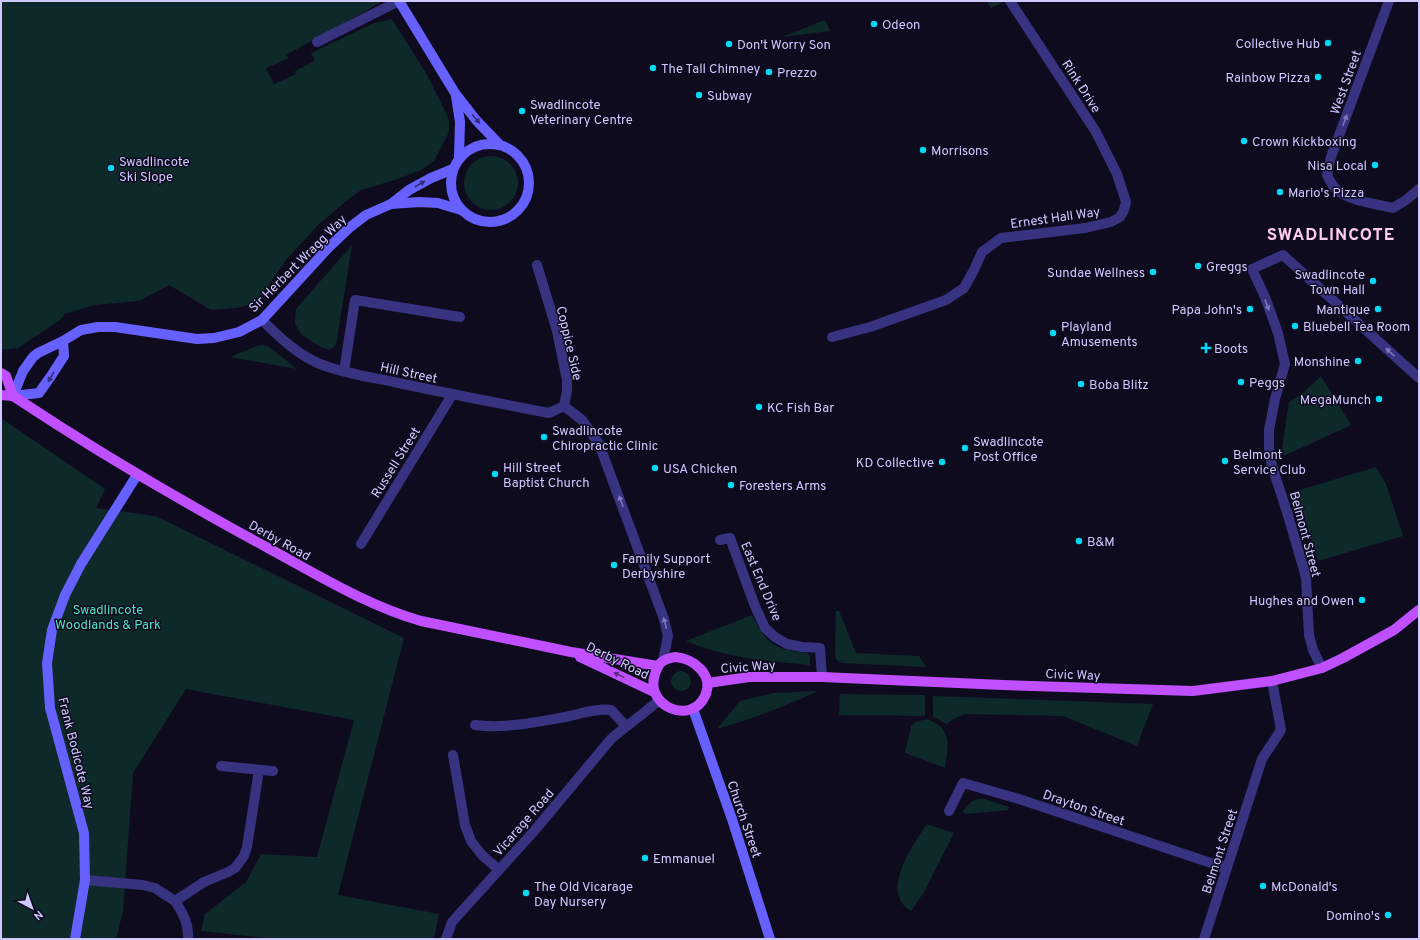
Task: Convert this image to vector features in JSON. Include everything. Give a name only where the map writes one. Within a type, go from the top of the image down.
[{"type":"main road","points":[[1,373],[6,376],[13,396]]},
{"type":"main road","name":"Derby Road","points":[[1,395],[13,396],[137,475],[368,602],[421,621],[571,652],[661,664]]},
{"type":"main road","name":"Civic Way","points":[[708,683],[749,677],[822,677],[1011,685],[1193,690],[1272,681],[1322,668],[1394,630],[1419,610]]},
{"type":"main road","name":"Derby Road","points":[[571,652],[657,696]]},
{"type":"main road","points":[[675,657],[682,658],[697,665],[704,672],[708,683],[706,695],[693,709],[682,711],[670,709],[657,696],[654,679],[661,664],[675,657]]},
{"type":"street","points":[[318,42],[399,1],[455,93],[476,120],[499,144]]},
{"type":"street","name":"Rink Drive","points":[[1010,1],[1096,132],[1123,191]]},
{"type":"street","name":"West Street","points":[[1389,1],[1334,150],[1327,175],[1331,184],[1338,191],[1349,197],[1393,208],[1416,193],[1419,189]]},
{"type":"street","points":[[455,93],[460,122],[459,157]]},
{"type":"street","points":[[491,143],[499,144],[512,150],[519,156],[528,172],[528,194],[523,205],[508,218],[496,222],[478,221],[466,215],[461,210],[451,193],[450,179],[459,157],[470,148],[477,145],[491,143]]},
{"type":"street","name":"Sir Herbert Wragg Way","points":[[13,396],[24,371],[33,357],[81,330],[98,327],[134,329],[197,339],[214,338],[239,332],[262,320],[329,248],[349,228],[366,215],[391,204],[409,190],[431,178],[453,169]]},
{"type":"street","name":"Ernest Hall Way","points":[[832,337],[870,327],[946,300],[964,288],[982,252],[1001,238],[1084,228],[1111,222],[1120,217],[1124,210],[1126,202],[1123,191]]},
{"type":"street","name":"Sir Herbert Wragg Way","points":[[391,204],[419,202],[438,203],[461,210]]},
{"type":"street","name":"Belmont Street","points":[[1322,668],[1313,650],[1310,635],[1304,570],[1272,466],[1269,448],[1269,430],[1275,399],[1285,364],[1278,334],[1265,297],[1252,269],[1283,255],[1419,378]]},
{"type":"street","name":"Coppice Side","points":[[537,265],[557,332],[567,380],[567,391],[564,406]]},
{"type":"street","points":[[344,371],[355,300],[460,317]]},
{"type":"street","name":"Hill Street","points":[[262,320],[289,346],[319,364],[452,395],[549,413],[564,406]]},
{"type":"street","points":[[13,396],[39,393],[52,376],[64,356],[63,341]]},
{"type":"street","name":"Russell Street","points":[[361,544],[452,395]]},
{"type":"street","points":[[564,406],[582,420],[599,444],[664,619],[668,636],[661,664]]},
{"type":"street","name":"Frank Bodicote Way","points":[[75,939],[85,880],[84,833],[50,708],[47,663],[52,630],[65,595],[81,564],[137,475]]},
{"type":"street","name":"East End Drive","points":[[720,540],[730,538],[755,606],[766,628],[774,637],[787,644],[820,648],[822,677]]},
{"type":"street","name":"Belmont Street","points":[[1204,939],[1262,759],[1281,730],[1272,681]]},
{"type":"street","name":"Vicarage Road","points":[[446,939],[452,922],[535,830],[611,739],[642,715],[657,696]]},
{"type":"street","points":[[475,725],[493,727],[510,725],[566,717],[600,709],[611,710],[626,726]]},
{"type":"street","name":"Church Street","points":[[693,709],[732,819],[770,939]]},
{"type":"street","points":[[453,755],[465,824],[471,841],[482,855],[499,870]]},
{"type":"street","points":[[221,766],[273,772]]},
{"type":"street","points":[[175,901],[204,882],[235,868],[244,856],[247,847],[259,770]]},
{"type":"street","name":"Drayton Street","points":[[949,811],[962,783],[1019,798],[1226,868]]},
{"type":"street","points":[[85,880],[143,885],[155,888],[175,901],[185,916],[189,932],[188,939]]},
{"type":"green space","points":[[1,1],[380,1],[380,3],[286,55],[289,58],[266,68],[274,84],[296,74],[295,71],[315,61],[311,53],[374,23],[392,19],[426,73],[447,115],[449,121],[449,132],[434,161],[421,170],[395,180],[361,190],[319,224],[286,260],[265,291],[251,305],[211,310],[169,285],[139,301],[94,305],[65,314],[60,320],[18,348],[1,350]]},
{"type":"green space","points":[[987,1],[1001,1],[1002,3],[991,8]]},
{"type":"green space","points":[[825,20],[830,31],[782,37]]},
{"type":"green space","points":[[491,156],[501,158],[510,164],[516,173],[518,183],[516,193],[510,202],[501,208],[491,210],[481,208],[472,202],[466,193],[464,183],[466,173],[472,164],[481,158]]},
{"type":"green space","points":[[352,245],[337,339],[335,346],[329,350],[319,346],[302,335],[295,324],[296,309]]},
{"type":"green space","points":[[263,345],[268,346],[297,369],[230,357]]},
{"type":"green space","points":[[1321,376],[1351,425],[1284,456],[1282,449],[1289,402],[1304,392]]},
{"type":"green space","name":"Swadlincote Woodlands & Park","points":[[1,418],[105,489],[96,508],[156,516],[404,638],[338,895],[439,914],[434,939],[274,939],[201,931],[205,914],[246,882],[261,854],[317,857],[354,720],[186,689],[133,773],[123,911],[116,939],[1,939]]},
{"type":"green space","points":[[1376,467],[1386,484],[1403,536],[1318,561],[1296,491]]},
{"type":"green space","points":[[836,611],[839,611],[856,653],[919,656],[926,667],[842,663],[836,659],[835,655]]},
{"type":"green space","points":[[752,615],[767,639],[784,649],[810,655],[810,665],[731,655],[701,647],[686,641]]},
{"type":"green space","points":[[681,671],[688,674],[691,681],[688,688],[681,691],[674,688],[671,681],[674,674]]},
{"type":"green space","points":[[818,691],[769,712],[717,729],[740,701],[773,693]]},
{"type":"green space","points":[[840,694],[925,695],[925,716],[839,715]]},
{"type":"green space","points":[[933,696],[1153,704],[1137,746],[1063,716],[965,714],[953,719],[947,724],[933,717]]},
{"type":"green space","points":[[927,719],[941,728],[947,738],[945,768],[905,753],[911,726],[915,722]]},
{"type":"green space","points":[[978,799],[985,799],[1009,807],[1008,810],[966,814],[962,812],[971,802]]},
{"type":"green space","points":[[927,824],[954,833],[924,892],[911,911],[902,903],[898,892],[898,881],[907,856]]},
{"type":"place","name":"Odeon","points":[[874,24]]},
{"type":"place","name":"Collective Hub","points":[[1328,43]]},
{"type":"place","name":"Don't Worry Son","points":[[729,44]]},
{"type":"place","name":"The Tall Chimney","points":[[653,68]]},
{"type":"place","name":"Prezzo","points":[[769,72]]},
{"type":"place","name":"Rainbow Pizza","points":[[1318,77]]},
{"type":"place","name":"Subway","points":[[699,95]]},
{"type":"place","name":"Swadlincote Veterinary Centre","points":[[522,111]]},
{"type":"place","name":"Crown Kickboxing","points":[[1244,141]]},
{"type":"place","name":"Morrisons","points":[[923,150]]},
{"type":"place","name":"Nisa Local","points":[[1375,165]]},
{"type":"place","name":"Swadlincote Ski Slope","points":[[111,168]]},
{"type":"place","name":"Mario's Pizza","points":[[1280,192]]},
{"type":"place","name":"Greggs","points":[[1198,266]]},
{"type":"place","name":"Sundae Wellness","points":[[1153,272]]},
{"type":"place","name":"Swadlincote Town Hall","points":[[1373,281]]},
{"type":"place","name":"Papa John's","points":[[1250,309]]},
{"type":"place","name":"Mantique","points":[[1378,309]]},
{"type":"place","name":"Bluebell Tea Room","points":[[1295,326]]},
{"type":"place","name":"Playland Amusements","points":[[1053,333]]},
{"type":"place","name":"Boots","points":[[1206,348]]},
{"type":"place","name":"Monshine","points":[[1358,361]]},
{"type":"place","name":"Peggs","points":[[1241,382]]},
{"type":"place","name":"Boba Blitz","points":[[1081,384]]},
{"type":"place","name":"MegaMunch","points":[[1379,399]]},
{"type":"place","name":"KC Fish Bar","points":[[759,407]]},
{"type":"place","name":"Swadlincote Chiropractic Clinic","points":[[544,437]]},
{"type":"place","name":"Swadlincote Post Office","points":[[965,448]]},
{"type":"place","name":"Belmont Service Club","points":[[1225,461]]},
{"type":"place","name":"KD Collective","points":[[942,462]]},
{"type":"place","name":"USA Chicken","points":[[655,468]]},
{"type":"place","name":"Hill Street Baptist Church","points":[[495,474]]},
{"type":"place","name":"Foresters Arms","points":[[731,485]]},
{"type":"place","name":"B&M","points":[[1079,541]]},
{"type":"place","name":"Family Support Derbyshire","points":[[614,565]]},
{"type":"place","name":"Hughes and Owen","points":[[1362,600]]},
{"type":"place","name":"Emmanuel","points":[[645,858]]},
{"type":"place","name":"McDonald's","points":[[1263,886]]},
{"type":"place","name":"The Old Vicarage Day Nursery","points":[[526,893]]},
{"type":"place","name":"Domino's","points":[[1388,915]]},
{"type":"district","name":"SWADLINCOTE","points":[[1331,234]]}]
